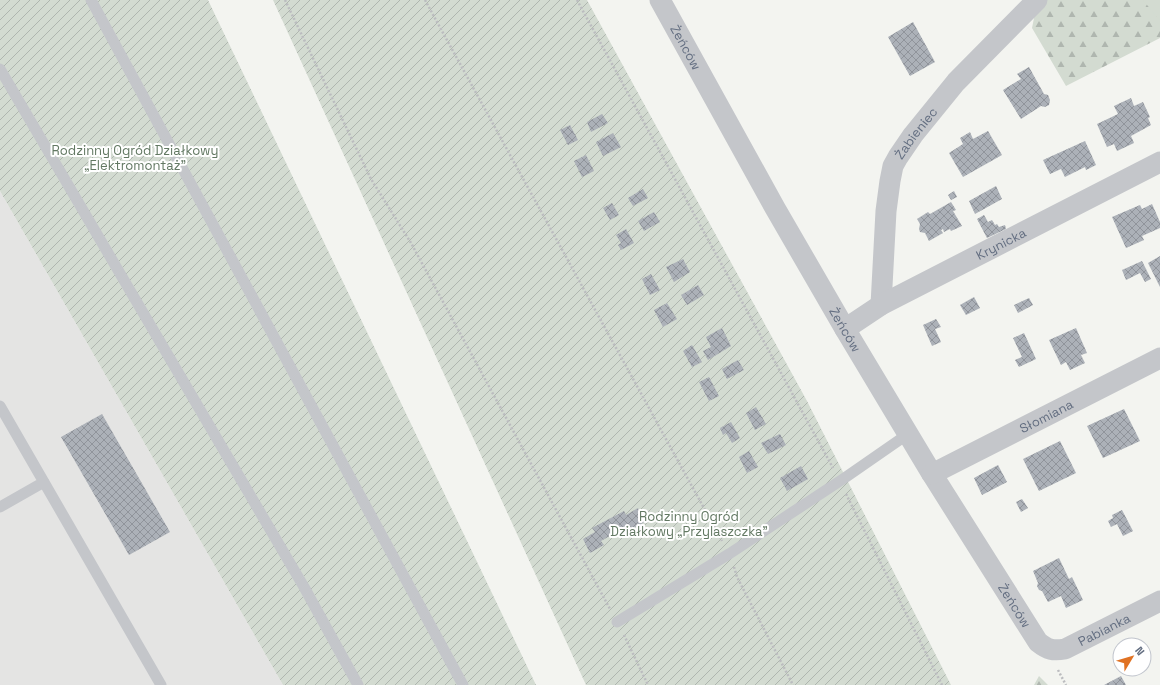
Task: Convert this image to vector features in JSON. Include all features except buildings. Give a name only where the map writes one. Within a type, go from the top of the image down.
[{"type":"street","name":"Żeńców","points":[[660,0],[775,208],[908,434],[1033,635],[1046,649]]},
{"type":"street","name":"Żabieniec","points":[[881,305],[886,211],[893,166],[913,135],[956,82],[1037,0]]},
{"type":"street","name":"Krynicka","points":[[845,328],[881,305],[1160,162]]},
{"type":"street","name":"Słomiana","points":[[932,474],[1160,358]]},
{"type":"street","name":"Pabianka","points":[[1046,649],[1055,651],[1065,649],[1160,601]]},
{"type":"lane","points":[[91,0],[464,685]]},
{"type":"lane","points":[[0,68],[304,587],[358,685]]},
{"type":"lane","points":[[0,406],[162,685]]},
{"type":"lane","points":[[617,622],[729,554],[908,434]]},
{"type":"lane","points":[[0,507],[44,482]]},
{"type":"path","points":[[285,0],[371,179],[412,243],[617,622],[648,685]]},
{"type":"path","points":[[425,0],[729,554],[737,577],[792,685]]},
{"type":"path","points":[[577,0],[840,481],[942,685]]},
{"type":"shaded area","points":[[0,191],[283,685],[0,685]]},
{"type":"green space","name":"Rodzinny Ogród Działkowy „Elektromontaż”","points":[[0,0],[208,0],[536,685],[283,685],[0,191]]},
{"type":"green space","name":"Rodzinny Ogród Działkowy „Przylaszczka”","points":[[273,0],[587,0],[807,401],[951,685],[586,685]]},
{"type":"green space","points":[[1040,0],[1160,0],[1160,38],[1066,86],[1032,28],[1035,13]]},
{"type":"green space","points":[[1143,0],[1160,0],[1160,21]]},
{"type":"green space","points":[[1039,676],[1048,685],[1034,685]]}]
